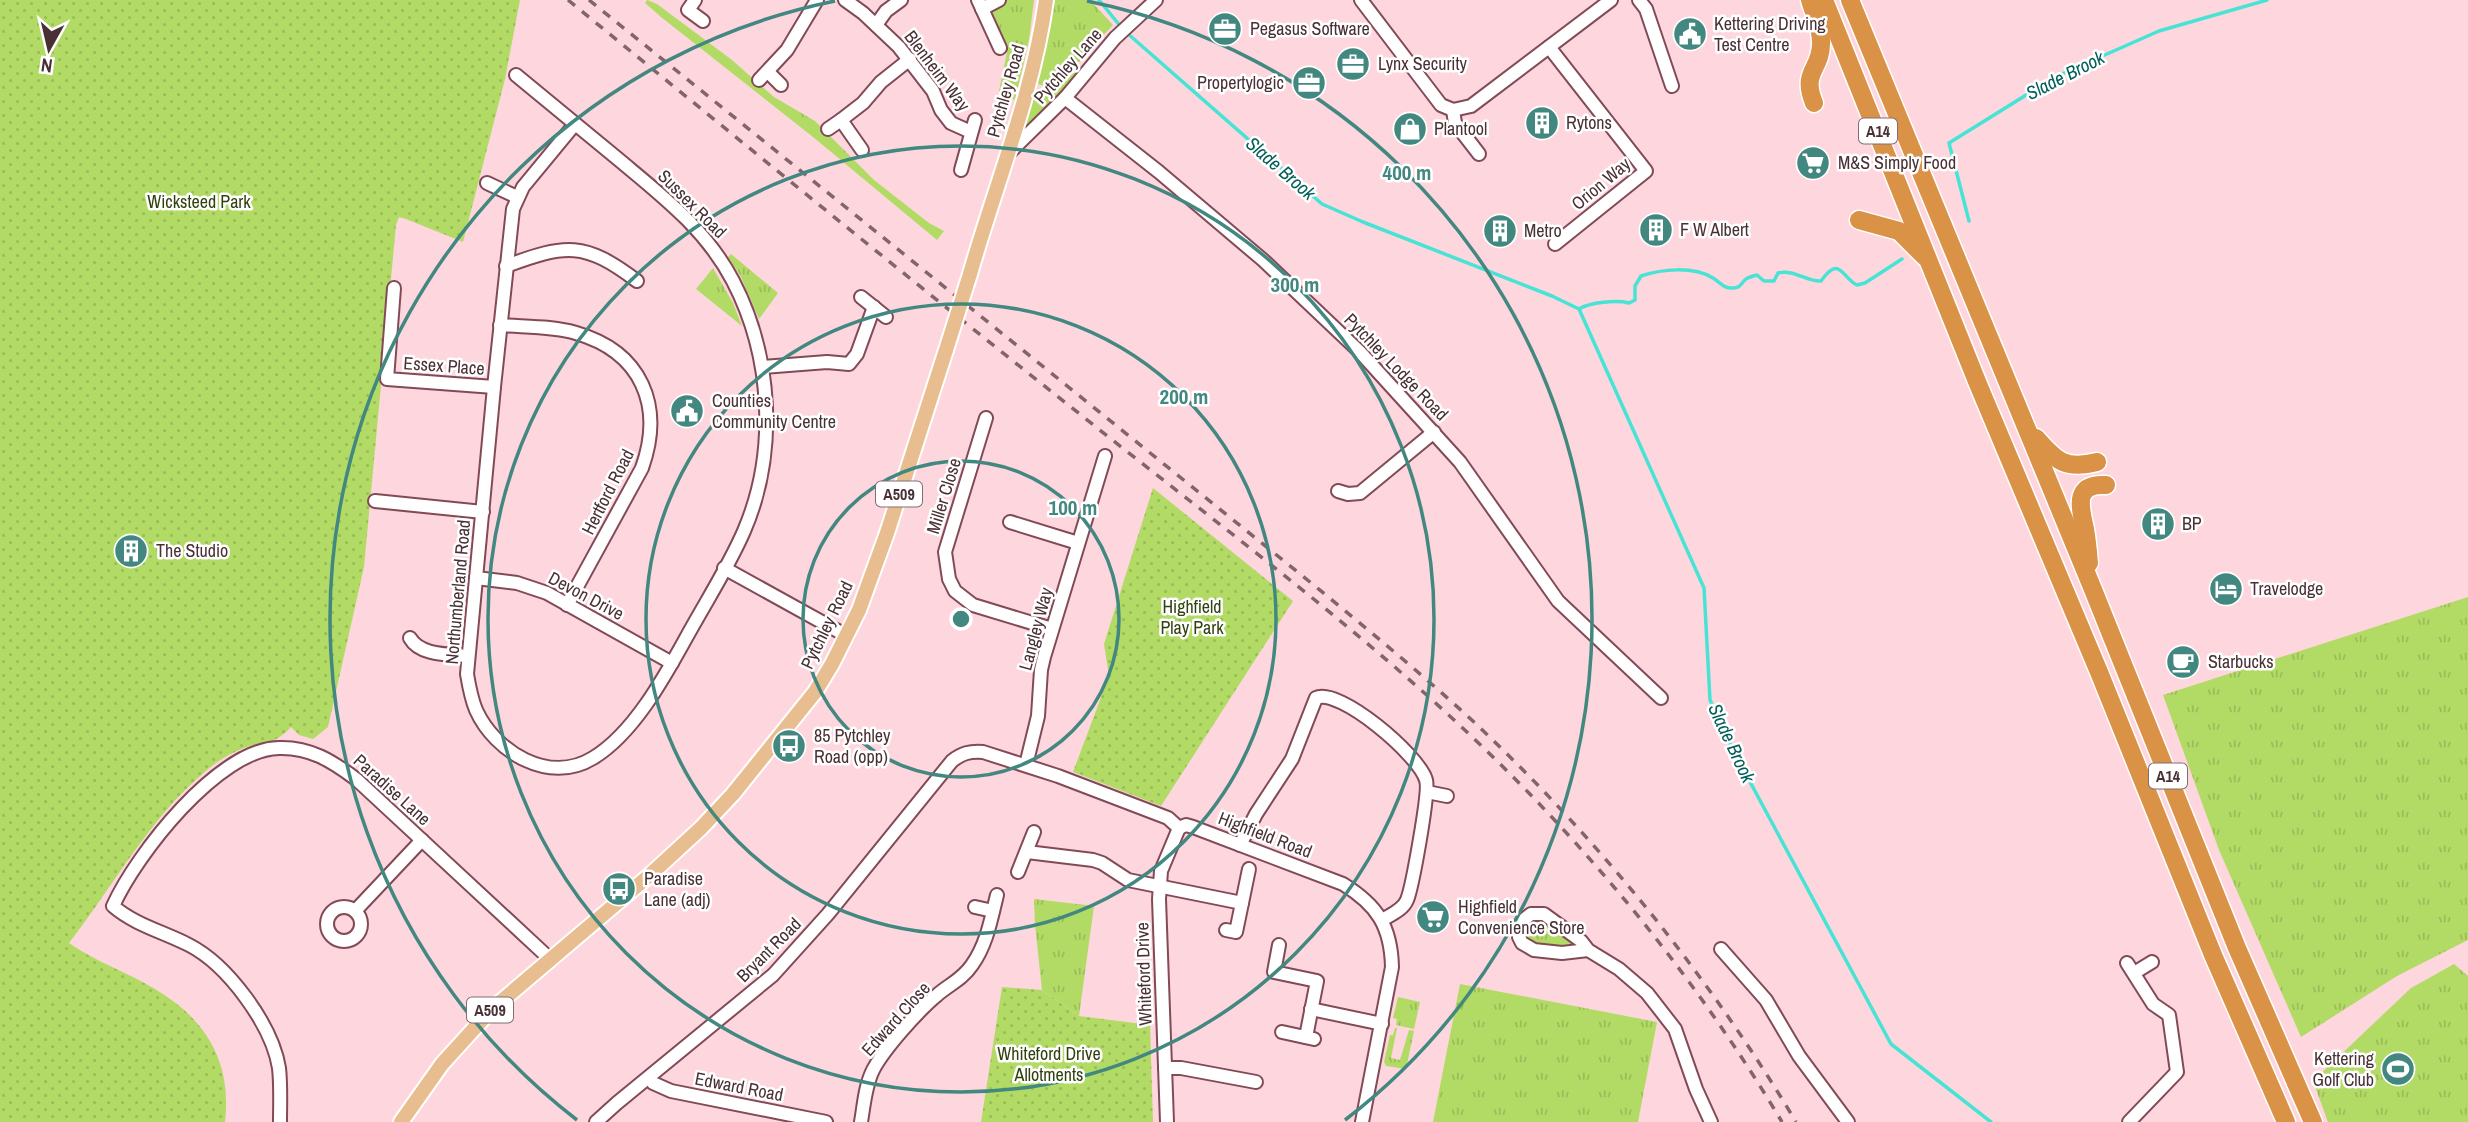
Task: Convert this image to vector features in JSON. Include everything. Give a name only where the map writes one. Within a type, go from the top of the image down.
[{"type":"highway","points":[[1810,0],[1822,42],[1820,54],[1808,78],[1814,103]]},
{"type":"highway","name":"A14","points":[[1824,0],[1978,384],[2213,955],[2286,1122]]},
{"type":"highway","name":"A14","points":[[1850,0],[2092,587],[2237,948],[2313,1122]]},
{"type":"highway","points":[[1859,220],[1899,231],[1930,262]]},
{"type":"highway","points":[[2026,428],[2054,459],[2071,466],[2097,462]]},
{"type":"highway","points":[[2092,587],[2085,530],[2079,510],[2080,499],[2087,489],[2106,485]]},
{"type":"main road","name":"Pytchley Road","points":[[401,1122],[442,1064],[491,1010],[651,874],[725,802],[815,692],[847,636],[887,533],[1028,90],[1041,39],[1046,0]]},
{"type":"street","points":[[781,85],[763,76],[787,50],[817,0]]},
{"type":"street","name":"Blenheim Way","points":[[845,0],[876,25],[910,59],[933,91],[945,117],[958,127],[973,126],[961,170]]},
{"type":"street","points":[[876,25],[886,11],[901,0]]},
{"type":"street","points":[[999,0],[980,4],[1000,48]]},
{"type":"street","name":"Pytchley Lane","points":[[1006,156],[1065,97],[1115,38],[1156,0]]},
{"type":"street","points":[[1361,0],[1441,105],[1453,110],[1471,106],[1611,0]]},
{"type":"street","points":[[1639,0],[1646,9],[1672,86]]},
{"type":"street","points":[[688,9],[703,21]]},
{"type":"street","name":"Orion Way","points":[[1549,47],[1646,172],[1555,244]]},
{"type":"street","points":[[828,129],[863,103],[881,82],[910,59]]},
{"type":"street","name":"Sussex Road","points":[[516,75],[669,201],[709,242],[746,307],[763,367],[766,426],[760,477],[745,529],[724,568]]},
{"type":"street","name":"Pytchley Lodge Road","points":[[1065,97],[1172,183],[1300,294],[1379,370],[1460,462],[1558,601],[1661,698]]},
{"type":"street","points":[[1453,110],[1455,123],[1479,154]]},
{"type":"street","points":[[841,120],[862,150]]},
{"type":"street","name":"Northumberland Road","points":[[575,124],[517,197],[510,221],[468,656],[470,694],[477,712],[504,746],[525,760],[554,768],[580,764],[603,751],[654,693],[724,568]]},
{"type":"street","points":[[487,183],[517,197]]},
{"type":"street","points":[[506,266],[538,254],[572,249],[602,257],[637,281]]},
{"type":"street","name":"Essex Place","points":[[407,302],[393,294],[387,379],[494,387]]},
{"type":"street","points":[[862,297],[886,317]]},
{"type":"street","points":[[763,367],[827,362],[849,364],[857,354],[874,307]]},
{"type":"street","name":"Hertford Road","points":[[500,325],[572,332],[605,345],[632,367],[648,397],[652,429],[642,468],[567,604]]},
{"type":"street","name":"Miller Close","points":[[988,428],[945,552],[948,579],[956,591],[973,605],[1052,629]]},
{"type":"street","points":[[1338,491],[1360,494],[1434,432]]},
{"type":"street","name":"Langley Way","points":[[1026,765],[1038,716],[1041,670],[1105,456]]},
{"type":"street","points":[[1087,467],[1100,471]]},
{"type":"street","points":[[375,501],[415,499],[482,512]]},
{"type":"street","points":[[1027,513],[1017,524],[1078,543]]},
{"type":"street","points":[[724,568],[847,636]]},
{"type":"street","name":"Devon Drive","points":[[476,578],[526,585],[567,604],[672,663]]},
{"type":"street","points":[[410,638],[414,645],[425,650],[468,656]]},
{"type":"street","points":[[1240,845],[1256,814],[1292,759],[1318,696],[1343,704],[1390,734],[1423,772],[1427,782],[1407,899],[1394,914],[1382,920]]},
{"type":"street","name":"Paradise Lane","points":[[280,1122],[279,1066],[270,1040],[237,985],[211,959],[192,946],[138,923],[113,906],[120,890],[189,800],[234,763],[251,754],[276,747],[326,757],[356,779],[550,959]]},
{"type":"street","name":"Highfield Road","points":[[940,776],[961,754],[983,752],[1026,765],[1159,815],[1179,828],[1186,825],[1193,827],[1343,884],[1360,894],[1382,920],[1390,942],[1392,967],[1362,1122]]},
{"type":"street","name":"Bryant Road","points":[[596,1122],[781,967],[828,914],[940,776]]},
{"type":"street","points":[[1427,792],[1447,796]]},
{"type":"street","name":"Whiteford Drive","points":[[1167,1122],[1160,885],[1163,864],[1179,828]]},
{"type":"street","points":[[1018,872],[1034,832]]},
{"type":"street","points":[[355,911],[422,840]]},
{"type":"street","points":[[1027,852],[1093,860],[1128,880],[1242,903]]},
{"type":"street","points":[[1249,869],[1242,903],[1231,931],[1250,935]]},
{"type":"street","name":"Edward Close","points":[[861,1122],[866,1090],[874,1069],[929,1002],[964,975],[982,948],[997,895]]},
{"type":"street","points":[[975,907],[993,911]]},
{"type":"street","points":[[1588,950],[1562,953],[1534,950],[1522,943],[1518,937],[1519,927],[1531,914],[1544,914],[1581,941],[1588,950],[1633,980],[1669,1018],[1711,1122]]},
{"type":"street","points":[[1279,945],[1274,972],[1317,981],[1311,1009],[1310,1038],[1282,1032]]},
{"type":"street","points":[[1721,949],[1766,1000],[1809,1070],[1849,1122]]},
{"type":"street","points":[[2129,1122],[2173,1078],[2177,1066],[2169,1015],[2153,1004],[2130,968],[2152,962]]},
{"type":"street","points":[[1311,1009],[1381,1024]]},
{"type":"street","points":[[1165,1068],[1181,1068],[1256,1082]]},
{"type":"street","points":[[1797,1078],[1809,1070]]},
{"type":"street","name":"Edward Road","points":[[649,1078],[662,1087],[679,1093],[826,1122]]},
{"type":"green space","name":"Wicksteed Park","points":[[0,0],[520,0],[505,79],[463,242],[399,217],[396,225],[364,567],[328,727],[313,739],[299,735],[291,727],[274,740],[238,750],[209,768],[162,815],[69,943],[155,989],[173,1001],[201,1028],[212,1044],[224,1080],[225,1122],[0,1122]]},
{"type":"green space","points":[[647,0],[657,4],[732,60],[774,97],[815,121],[874,180],[929,223],[944,231],[937,240],[813,137],[661,17],[645,3]]},
{"type":"green space","points":[[1000,0],[1034,0],[1029,40],[1015,100],[999,91],[1007,52],[992,17],[993,9]]},
{"type":"green space","points":[[1051,0],[1090,0],[1113,25],[1062,80],[1047,86],[1037,84],[1043,61]]},
{"type":"green space","points":[[1073,73],[1078,73],[1065,90],[1021,132],[1034,88],[1056,87]]},
{"type":"green space","points":[[731,254],[778,293],[759,319],[740,275],[728,257]]},
{"type":"green space","points":[[713,268],[733,303],[742,326],[696,289]]},
{"type":"green space","name":"Highfield Play Park","points":[[1153,488],[1293,601],[1161,806],[1073,772],[1109,676],[1104,644]]},
{"type":"green space","points":[[2468,597],[2468,940],[2397,976],[2301,1037],[2219,850],[2163,695]]},
{"type":"green space","points":[[1034,899],[1094,906],[1079,1016],[1042,990]]},
{"type":"green space","points":[[1535,919],[1544,920],[1576,943],[1575,948],[1533,944],[1526,933],[1527,924]]},
{"type":"green space","name":"Kettering Golf Club","points":[[2454,964],[2468,976],[2468,1122],[2328,1122],[2313,1081],[2411,988]]},
{"type":"green space","points":[[1460,984],[1657,1022],[1638,1122],[1433,1122]]},
{"type":"green space","name":"Whiteford Drive Allotments","points":[[1002,987],[1042,990],[1079,1016],[1150,1025],[1153,1122],[981,1122]]},
{"type":"green space","points":[[1398,997],[1420,1002],[1414,1029],[1396,1025],[1397,1019],[1393,1018]]},
{"type":"green space","points":[[1395,1028],[1391,1058],[1400,1060],[1409,1030],[1414,1031],[1406,1069],[1386,1066],[1384,1062],[1390,1035],[1393,1035]]},
{"type":"waterway","name":"Slade Brook","points":[[1099,0],[1121,27]]},
{"type":"waterway","name":"Slade Brook","points":[[1969,221],[1949,143],[2055,77],[2159,31],[2267,0]]},
{"type":"waterway","name":"Slade Brook","points":[[1127,33],[1322,204],[1579,309],[1604,302],[1629,303],[1635,300],[1635,286],[1641,276],[1658,272],[1696,272],[1733,288],[1757,275],[1764,281],[1774,281],[1778,273],[1784,272],[1821,281],[1827,273],[1837,269],[1857,285],[1865,283],[1902,259]]},
{"type":"waterway","name":"Slade Brook","points":[[1579,309],[1704,588],[1710,700],[1735,754],[1891,1044],[1991,1122]]},
{"type":"railway","points":[[568,0],[952,312],[1278,570],[1375,650],[1468,733],[1556,822],[1638,917],[1714,1017],[1782,1122]]},
{"type":"railway","points":[[589,0],[1310,582],[1475,723],[1565,814],[1649,912],[1727,1015],[1796,1122]]},
{"type":"place","name":"Pegasus Software","points":[[1225,29]]},
{"type":"place","name":"Kettering Driving Test Centre","points":[[1690,34]]},
{"type":"place","name":"Lynx Security","points":[[1353,64]]},
{"type":"place","name":"Propertylogic","points":[[1309,83]]},
{"type":"place","name":"Rytons","points":[[1542,123]]},
{"type":"place","name":"Plantool","points":[[1410,129]]},
{"type":"place","name":"M&S Simply Food","points":[[1813,163]]},
{"type":"place","name":"F W Albert","points":[[1656,230]]},
{"type":"place","name":"Metro","points":[[1500,231]]},
{"type":"place","name":"Counties Community Centre","points":[[687,411]]},
{"type":"place","name":"BP","points":[[2158,524]]},
{"type":"place","name":"The Studio","points":[[131,551]]},
{"type":"place","name":"Travelodge","points":[[2226,589]]},
{"type":"place","name":"Starbucks","points":[[2183,662]]},
{"type":"place","name":"85 Pytchley Road (opp)","points":[[789,746]]},
{"type":"place","name":"Paradise Lane (adj)","points":[[619,889]]},
{"type":"place","name":"Highfield Convenience Store","points":[[1433,917]]},
{"type":"place","name":"Kettering Golf Club","points":[[2398,1069]]}]
